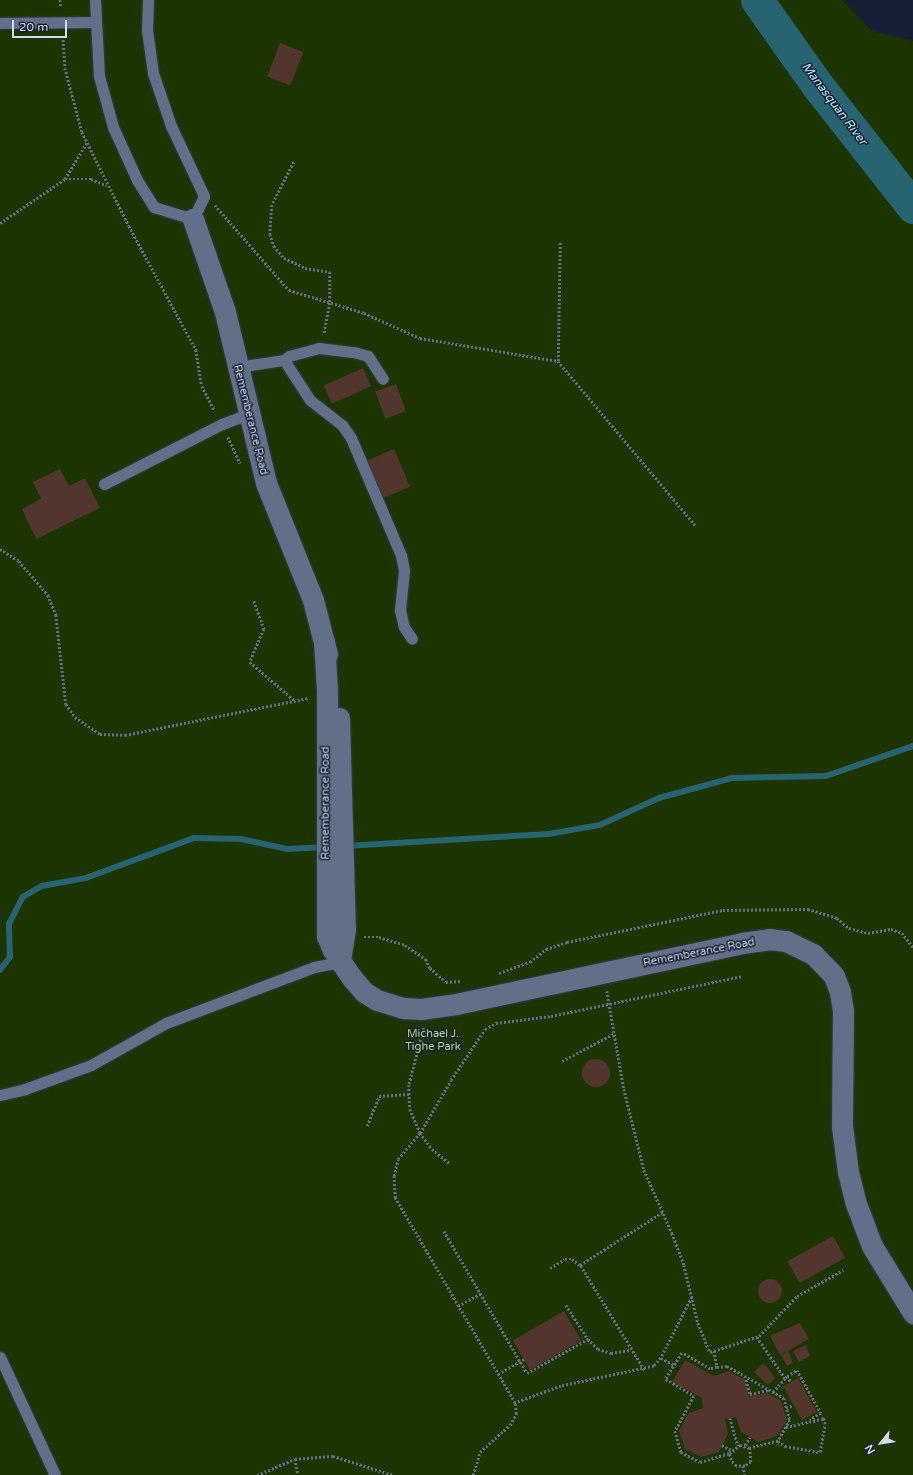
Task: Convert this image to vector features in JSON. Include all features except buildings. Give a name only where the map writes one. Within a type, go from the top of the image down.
[{"type":"street","name":"Rememberance Road","points":[[193,220],[225,312],[248,414],[266,483],[313,600],[335,684],[340,722],[335,860],[327,936],[340,962],[364,992],[377,1000],[404,1008],[430,1008],[604,973],[742,943],[770,940],[799,946],[823,963],[834,976],[840,992],[843,1012],[842,1126],[848,1172],[855,1201],[872,1246],[913,1313]]},
{"type":"street","name":"Rememberance Road","points":[[324,641],[335,830]]},
{"type":"street","name":"Rememberance Road","points":[[335,860],[344,936],[340,962]]},
{"type":"lane","points":[[95,0],[94,22],[103,90],[113,127],[136,180],[154,207],[193,220],[204,196],[171,126],[153,73],[147,30],[148,0]]},
{"type":"lane","points":[[0,23],[62,24],[94,22]]},
{"type":"lane","points":[[237,367],[284,360],[289,356],[319,348],[368,356],[383,379]]},
{"type":"lane","points":[[284,360],[310,400],[342,425],[351,438],[401,554],[404,570],[400,610],[404,627],[412,639]]},
{"type":"lane","points":[[104,484],[222,424],[248,414]]},
{"type":"lane","points":[[0,1095],[25,1089],[91,1065],[166,1023],[314,967],[340,962]]},
{"type":"lane","points":[[0,1357],[55,1475]]},
{"type":"path","points":[[60,0],[65,68],[71,96],[87,142],[108,185],[196,350],[202,386],[222,424],[240,465]]},
{"type":"path","points":[[0,223],[66,179],[87,142]]},
{"type":"path","points":[[294,162],[272,205],[270,234],[274,246],[284,258],[305,268],[330,272],[330,303],[319,348]]},
{"type":"path","points":[[66,179],[91,179],[108,185]]},
{"type":"path","points":[[204,196],[227,216],[289,290],[364,313],[420,338],[558,361],[696,526]]},
{"type":"path","points":[[558,361],[560,241]]},
{"type":"path","points":[[0,549],[19,561],[48,595],[58,627],[66,704],[74,717],[100,734],[125,735],[312,697],[327,690]]},
{"type":"path","points":[[254,601],[264,629],[250,662],[295,700]]},
{"type":"path","points":[[495,975],[530,962],[546,949],[567,942],[722,910],[808,909],[837,918],[849,928],[868,933],[891,930],[902,933],[913,947]]},
{"type":"path","points":[[344,936],[379,937],[405,945],[426,959],[430,968],[446,982],[468,980]]},
{"type":"path","points":[[604,973],[633,1132],[644,1170],[664,1211],[684,1265],[692,1297],[710,1352],[757,1337],[797,1296],[842,1270]]},
{"type":"path","points":[[473,1475],[480,1452],[510,1425],[516,1414],[515,1403],[395,1198],[394,1176],[398,1159],[420,1133],[450,1080],[485,1029],[496,1023],[551,1016],[742,976]]},
{"type":"path","points":[[430,1008],[409,1085],[410,1109],[420,1133],[432,1149],[449,1163]]},
{"type":"path","points":[[562,1061],[615,1033]]},
{"type":"path","points":[[367,1126],[379,1096],[409,1094]]},
{"type":"path","points":[[580,1265],[664,1211]]},
{"type":"path","points":[[444,1231],[527,1374],[588,1339]]},
{"type":"path","points":[[550,1268],[565,1259],[572,1259],[580,1265],[630,1350],[644,1370]]},
{"type":"path","points":[[458,1306],[480,1294]]},
{"type":"path","points":[[515,1403],[561,1386],[644,1370],[654,1366],[661,1358],[692,1297]]},
{"type":"path","points":[[566,1305],[588,1339],[598,1350],[611,1353],[630,1350]]},
{"type":"path","points":[[757,1337],[791,1382]]},
{"type":"path","points":[[714,1351],[717,1367]]},
{"type":"path","points":[[682,1353],[710,1369],[717,1367],[727,1366],[784,1398],[790,1420],[778,1441],[750,1448],[738,1446],[730,1451],[700,1462],[681,1452],[675,1431],[694,1396],[666,1379],[682,1353]]},
{"type":"path","points":[[661,1358],[674,1366]]},
{"type":"path","points":[[498,1374],[524,1359]]},
{"type":"path","points":[[773,1392],[786,1377],[797,1370],[809,1395],[821,1413],[810,1419],[785,1428]]},
{"type":"path","points":[[744,1376],[750,1394],[769,1390]]},
{"type":"path","points":[[786,1408],[793,1404]]},
{"type":"path","points":[[810,1419],[823,1419],[826,1417]]},
{"type":"path","points":[[730,1418],[738,1446]]},
{"type":"path","points":[[778,1441],[785,1446],[820,1452],[824,1424],[823,1419]]},
{"type":"path","points":[[745,1446],[750,1437]]},
{"type":"path","points":[[722,1445],[730,1451]]},
{"type":"path","points":[[730,1451],[730,1460],[736,1466],[743,1466],[751,1462],[750,1448]]},
{"type":"path","points":[[257,1475],[295,1459],[333,1456],[393,1475]]},
{"type":"path","points":[[295,1459],[298,1475]]},
{"type":"path","points":[[743,1466],[745,1475]]},
{"type":"green space","name":"Michael J. Tighe Park","points":[[0,0],[842,0],[872,31],[913,41],[913,1475],[0,1475]]},
{"type":"waterway","name":"Manasquan River","points":[[757,0],[818,86],[913,207]]},
{"type":"waterway","points":[[346,846],[549,834],[600,825],[659,798],[732,778],[826,776],[913,746]]},
{"type":"waterway","points":[[0,970],[10,957],[9,924],[23,897],[42,886],[86,878],[194,838],[241,839],[288,849],[323,847]]}]
